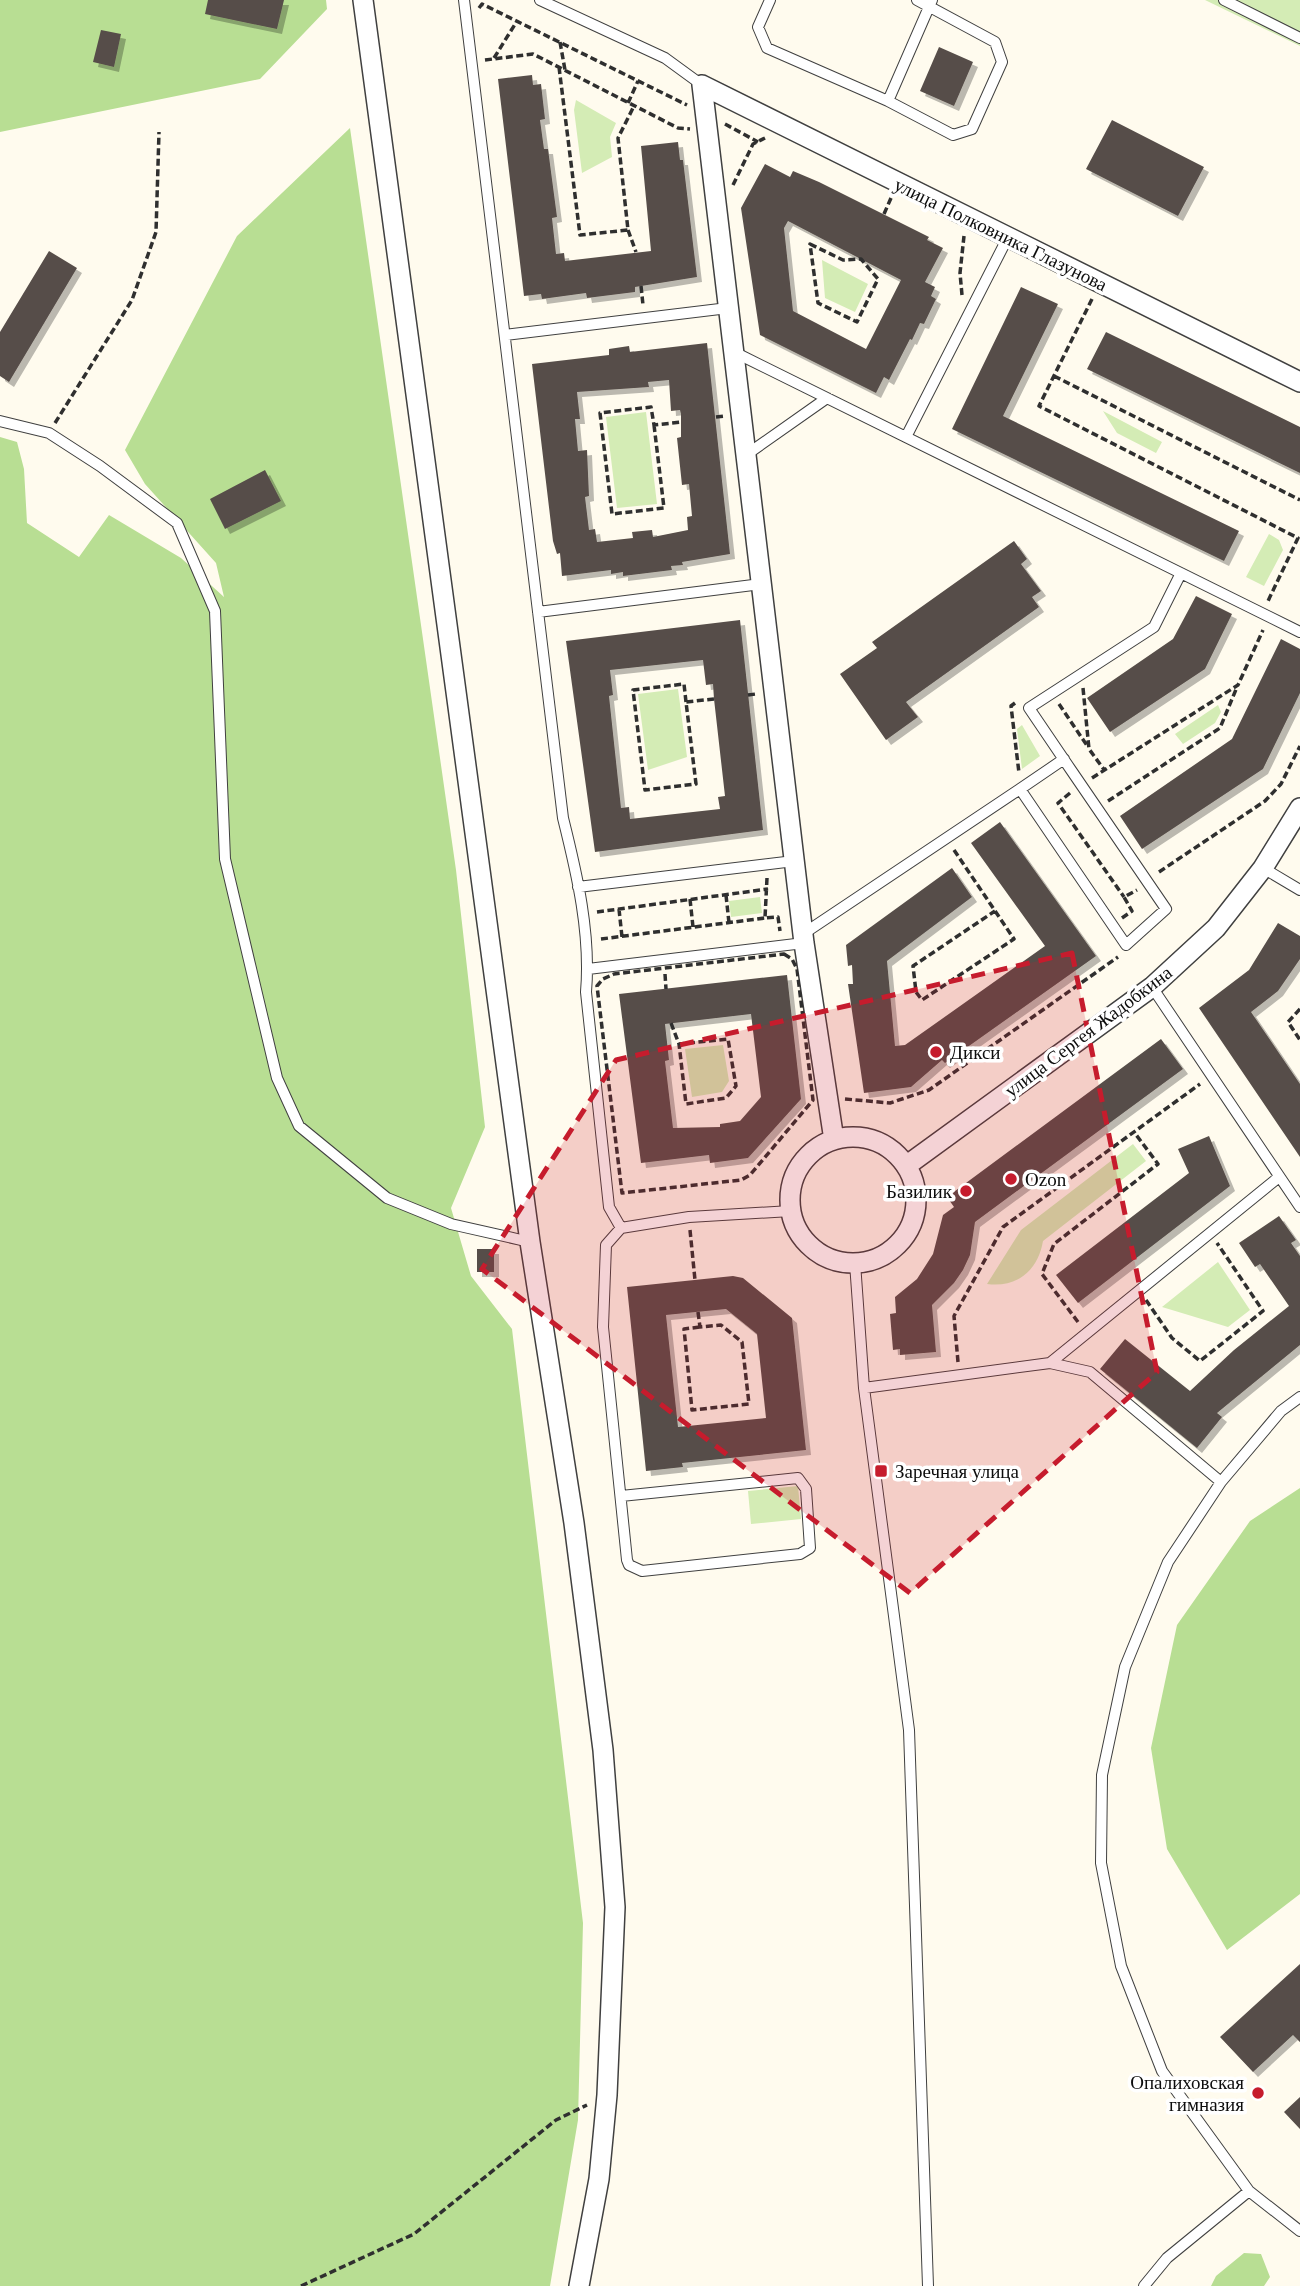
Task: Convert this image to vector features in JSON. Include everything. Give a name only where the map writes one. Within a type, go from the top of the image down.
[{"type":"street","points":[[363,0],[530,1242],[574,1523],[603,1751],[615,1907],[607,2095],[598,2179],[579,2286]]},
{"type":"street","points":[[702,85],[698,110],[716,204],[729,308],[803,938],[802,968],[834,1140]]},
{"type":"street","name":"улица Полковника Глазунова","points":[[702,85],[1300,382]]},
{"type":"street","name":"улица Сергея Жадобкина","points":[[906,1166],[1152,987],[1216,928],[1263,868],[1300,808]]},
{"type":"street","points":[[850,1137],[874,1142],[895,1154],[906,1166],[916,1198],[908,1229],[886,1253],[855,1263],[831,1259],[810,1246],[799,1234],[791,1211],[791,1186],[797,1171],[819,1147],[850,1137]]},
{"type":"lane","points":[[464,0],[564,818],[579,887],[588,969],[586,992],[609,1207],[621,1228]]},
{"type":"lane","points":[[540,0],[665,58],[702,85]]},
{"type":"lane","points":[[770,0],[758,27],[766,48],[888,101],[953,135],[972,129],[1002,62],[995,42],[931,3],[918,0]]},
{"type":"lane","points":[[1224,0],[1300,38]]},
{"type":"lane","points":[[888,101],[931,3]]},
{"type":"lane","points":[[906,437],[1008,237]]},
{"type":"lane","points":[[505,335],[729,308]]},
{"type":"lane","points":[[734,352],[1300,632]]},
{"type":"lane","points":[[746,456],[827,398]]},
{"type":"lane","points":[[0,421],[48,433],[100,466],[177,523],[215,611],[225,859],[277,1078],[299,1126],[387,1198],[451,1224],[530,1242]]},
{"type":"lane","points":[[1020,789],[1126,945],[1166,909],[1029,708],[1154,627],[1181,573]]},
{"type":"lane","points":[[538,612],[761,584]]},
{"type":"lane","points":[[588,969],[783,950],[1064,759]]},
{"type":"lane","points":[[579,887],[794,861]]},
{"type":"lane","points":[[1263,868],[1300,890]]},
{"type":"lane","points":[[1152,987],[1300,1207]]},
{"type":"lane","points":[[1050,1363],[1279,1177]]},
{"type":"lane","points":[[621,1496],[798,1478],[806,1489],[810,1548],[800,1554],[635,1570],[628,1560],[621,1496],[603,1327],[606,1245],[621,1228],[689,1217],[791,1211]]},
{"type":"lane","points":[[855,1263],[864,1388],[909,1730],[928,2286]]},
{"type":"lane","points":[[864,1388],[1050,1363],[1090,1372],[1222,1482]]},
{"type":"lane","points":[[1300,1398],[1281,1411],[1222,1482],[1168,1562],[1125,1667],[1102,1775],[1101,1863],[1121,1966],[1162,2071],[1249,2191],[1300,2231]]},
{"type":"lane","points":[[1144,2286],[1167,2258],[1249,2191]]},
{"type":"path","points":[[477,12],[482,4],[758,142]]},
{"type":"path","points":[[494,58],[517,21]]},
{"type":"path","points":[[559,42],[565,70]]},
{"type":"path","points":[[481,48],[483,60],[533,54],[678,128],[693,130],[698,110]]},
{"type":"path","points":[[559,67],[580,235],[628,230]]},
{"type":"path","points":[[628,103],[638,81]]},
{"type":"path","points":[[634,106],[618,138],[628,230],[636,252]]},
{"type":"path","points":[[48,433],[132,300],[156,232],[159,132]]},
{"type":"path","points":[[716,204],[732,187],[753,144],[776,138]]},
{"type":"path","points":[[881,191],[892,197],[884,214]]},
{"type":"path","points":[[963,299],[960,273],[964,233]]},
{"type":"path","points":[[810,244],[843,260],[861,259],[878,279],[857,322],[818,303],[810,244]]},
{"type":"path","points":[[641,286],[643,306],[656,304]]},
{"type":"path","points":[[1100,301],[1093,298],[1039,406],[1299,536],[1268,603]]},
{"type":"path","points":[[1054,376],[1300,500]]},
{"type":"path","points":[[725,404],[727,416]]},
{"type":"path","points":[[651,407],[654,425],[664,508],[612,514],[600,413],[651,407]]},
{"type":"path","points":[[654,425],[682,422]]},
{"type":"path","points":[[1113,813],[1106,802],[1220,728],[1264,628],[1253,622]]},
{"type":"path","points":[[684,684],[687,702],[696,784],[645,790],[633,690],[684,684]]},
{"type":"path","points":[[1083,684],[1089,749]]},
{"type":"path","points":[[1030,804],[1038,801],[1043,809],[1048,809],[1071,793],[1065,783],[1071,769],[1080,764],[1090,779],[1237,685]]},
{"type":"path","points":[[1052,693],[1105,771]]},
{"type":"path","points":[[687,702],[714,699]]},
{"type":"path","points":[[1020,776],[1011,706],[1023,699]]},
{"type":"path","points":[[1156,874],[1265,801],[1281,783],[1300,746]]},
{"type":"path","points":[[804,1111],[846,1098],[890,1102],[929,1090],[1118,957],[1104,937],[1132,911],[1058,803]]},
{"type":"path","points":[[950,846],[995,911],[1014,939],[922,1000],[916,992],[913,966],[995,911]]},
{"type":"path","points":[[765,918],[763,905],[768,889],[766,874],[773,873],[772,864]]},
{"type":"path","points":[[591,885],[595,912],[768,889]]},
{"type":"path","points":[[1124,897],[1137,889],[1142,897]]},
{"type":"path","points":[[726,895],[729,923]]},
{"type":"path","points":[[690,899],[693,927]]},
{"type":"path","points":[[618,909],[622,937]]},
{"type":"path","points":[[603,979],[598,940],[778,917],[783,950],[802,968],[813,1100],[750,1175],[741,1180],[622,1193],[597,986],[603,979],[614,974],[783,950]]},
{"type":"path","points":[[664,969],[666,989]]},
{"type":"path","points":[[1300,1009],[1287,1022],[1300,1040]]},
{"type":"path","points":[[671,1023],[679,1044],[686,1104],[726,1098],[736,1086],[729,1039],[679,1044]]},
{"type":"path","points":[[959,1375],[954,1316],[1003,1227],[1211,1076]]},
{"type":"path","points":[[1086,1332],[1042,1274],[1054,1244],[1158,1164],[1134,1132]]},
{"type":"path","points":[[689,1217],[695,1280]]},
{"type":"path","points":[[1139,1289],[1172,1338],[1200,1361],[1252,1320],[1263,1311],[1210,1233]]},
{"type":"path","points":[[698,1312],[700,1327]]},
{"type":"path","points":[[721,1325],[742,1342],[749,1404],[692,1410],[684,1329],[700,1327],[721,1325]]},
{"type":"path","points":[[302,2286],[414,2234],[556,2120],[607,2095]]},
{"type":"highlighted area","points":[[1072,953],[1157,1372],[910,1593],[482,1269],[616,1060]]},
{"type":"green space","points":[[0,0],[326,0],[327,9],[260,79],[0,132]]},
{"type":"green space","points":[[1205,0],[1300,0],[1300,46]]},
{"type":"green space","points":[[576,100],[616,123],[610,137],[612,157],[582,173],[574,110]]},
{"type":"green space","points":[[350,128],[456,870],[485,1127],[451,1208],[471,1276],[512,1329],[583,1923],[578,2120],[550,2286],[0,2286],[0,437],[17,442],[24,469],[27,523],[79,557],[109,515],[181,558],[224,597],[216,563],[145,484],[125,450],[237,236]]},
{"type":"green space","points":[[822,260],[868,284],[855,312],[825,298]]},
{"type":"green space","points":[[1103,411],[1162,442],[1156,453],[1117,433]]},
{"type":"green space","points":[[646,412],[657,504],[617,508],[606,417]]},
{"type":"green space","points":[[1269,534],[1279,540],[1283,550],[1264,586],[1246,577]]},
{"type":"green space","points":[[678,689],[687,757],[648,770],[638,694]]},
{"type":"green space","points":[[1218,705],[1221,712],[1215,723],[1183,744],[1175,734]]},
{"type":"green space","points":[[1022,725],[1040,756],[1022,769],[1017,729]]},
{"type":"green space","points":[[760,897],[762,913],[731,917],[729,901]]},
{"type":"green space","points":[[723,1045],[729,1081],[722,1092],[692,1097],[685,1049]]},
{"type":"green space","points":[[1133,1144],[1146,1161],[1043,1241],[1036,1261],[1025,1275],[1008,1283],[987,1284],[1021,1230]]},
{"type":"green space","points":[[1218,1262],[1250,1310],[1228,1327],[1162,1307]]},
{"type":"green space","points":[[798,1486],[801,1519],[751,1524],[748,1491]]},
{"type":"green space","points":[[1300,1488],[1300,1894],[1227,1950],[1167,1849],[1151,1748],[1177,1625],[1250,1521]]},
{"type":"green space","points":[[1244,2253],[1261,2254],[1270,2277],[1264,2286],[1211,2286],[1216,2276]]},
{"type":"building","points":[[208,0],[284,0],[277,29],[205,14]]},
{"type":"building","points":[[101,30],[121,34],[114,67],[93,62]]},
{"type":"building","points":[[939,47],[973,62],[954,106],[920,91]]},
{"type":"building","points":[[532,75],[533,85],[541,84],[545,119],[540,120],[544,149],[548,149],[557,217],[552,218],[556,254],[564,253],[565,261],[651,251],[641,146],[678,142],[680,160],[683,160],[697,277],[635,287],[635,292],[587,298],[586,293],[542,299],[541,294],[524,296],[498,79]]},
{"type":"building","points":[[1112,120],[1204,167],[1178,216],[1086,169]]},
{"type":"building","points":[[765,164],[790,177],[793,171],[819,182],[929,237],[927,240],[943,248],[925,282],[935,287],[931,296],[936,299],[924,324],[920,323],[912,340],[910,339],[889,380],[884,377],[876,393],[760,335],[741,208]],"holes":[[[788,221],[901,280],[866,349],[793,311],[784,228]]]},
{"type":"building","points":[[49,251],[77,268],[9,382],[0,376],[0,332]]},
{"type":"building","points":[[1021,287],[1058,304],[1003,416],[1239,531],[1224,561],[952,429]]},
{"type":"building","points":[[1106,332],[1300,427],[1300,473],[1087,369]]},
{"type":"building","points":[[707,343],[730,554],[682,562],[683,565],[671,566],[672,570],[623,576],[623,572],[611,574],[611,570],[562,576],[560,553],[557,554],[553,541],[532,364],[609,355],[609,349],[629,346],[630,352]],"holes":[[[669,380],[671,411],[680,410],[681,414],[681,437],[677,438],[682,485],[689,484],[692,516],[687,517],[688,530],[653,537],[652,530],[632,532],[633,538],[597,542],[595,529],[589,530],[585,497],[589,496],[587,450],[578,451],[575,419],[580,419],[577,392],[649,387],[648,382]]]},
{"type":"building","points":[[265,470],[281,501],[225,529],[210,499]]},
{"type":"building","points":[[1014,541],[1027,559],[1021,564],[1041,591],[1032,597],[1039,607],[906,702],[918,717],[886,740],[840,674],[877,648],[872,642]]},
{"type":"building","points":[[1196,596],[1232,614],[1205,669],[1110,732],[1087,698],[1173,639]]},
{"type":"building","points":[[740,620],[763,830],[595,852],[566,641]],"holes":[[[703,660],[706,685],[713,684],[725,796],[718,797],[720,809],[630,819],[629,807],[621,808],[609,696],[613,695],[610,670]]]},
{"type":"building","points":[[1281,639],[1300,649],[1300,693],[1263,769],[1142,849],[1120,816],[1232,739]]},
{"type":"building","points":[[1000,822],[1096,956],[945,1063],[942,1060],[911,1087],[864,1093],[848,984],[853,984],[852,965],[848,966],[846,945],[952,868],[972,897],[887,961],[895,1046],[905,1045],[1045,946],[971,843]]},
{"type":"building","points":[[1278,923],[1300,936],[1300,959],[1278,991],[1251,1012],[1300,1084],[1300,1157],[1199,1008],[1249,970]]},
{"type":"building","points":[[787,975],[801,1099],[748,1158],[710,1163],[709,1155],[641,1163],[619,994]],"holes":[[[751,1014],[761,1097],[740,1121],[720,1124],[720,1127],[673,1128],[665,1061],[669,1060],[665,1024]]]},
{"type":"building","points":[[1161,1039],[1183,1069],[975,1222],[970,1255],[963,1270],[932,1305],[936,1352],[900,1355],[900,1349],[893,1350],[890,1314],[896,1313],[895,1297],[917,1279],[933,1254],[943,1215],[954,1207],[947,1197]]},
{"type":"building","points":[[1209,1136],[1230,1186],[1078,1303],[1056,1275],[1189,1173],[1178,1149]]},
{"type":"building","points":[[1279,1216],[1296,1240],[1291,1243],[1300,1256],[1300,1345],[1217,1413],[1222,1417],[1197,1448],[1100,1369],[1125,1339],[1190,1391],[1234,1350],[1289,1306],[1260,1264],[1255,1267],[1239,1243]]},
{"type":"building","points":[[477,1249],[494,1249],[494,1272],[477,1272]]},
{"type":"building","points":[[733,1276],[743,1278],[792,1318],[806,1450],[682,1463],[683,1467],[646,1471],[627,1287]],"holes":[[[726,1309],[757,1334],[766,1418],[678,1427],[666,1315]]]},
{"type":"building","points":[[1300,1964],[1300,2042],[1293,2035],[1253,2072],[1220,2037]]},
{"type":"building","points":[[1300,2097],[1300,2129],[1284,2112]]},
{"type":"place","name":"Дикси","points":[[936,1052]]},
{"type":"place","name":"Ozon","points":[[1011,1179]]},
{"type":"place","name":"Базилик","points":[[966,1191]]},
{"type":"place","name":"Заречная улица","points":[[881,1471]]},
{"type":"place","name":"Опалиховская гимназия","points":[[1258,2093]]}]
